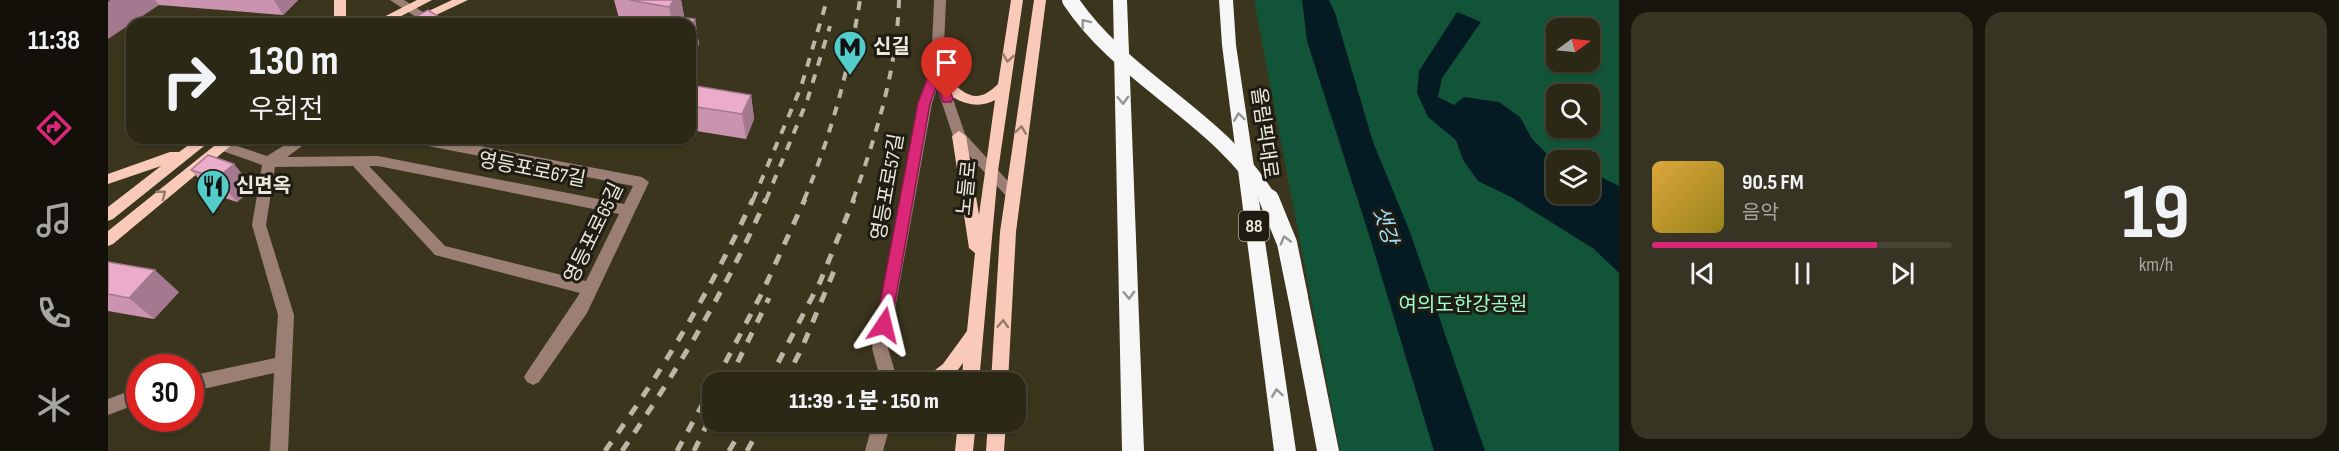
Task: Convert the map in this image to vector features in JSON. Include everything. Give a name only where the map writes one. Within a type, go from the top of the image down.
[{"type":"highway","points":[[1070,0],[1085,24],[1106,46],[1232,152],[1265,193],[1282,229],[1298,297],[1328,451]]},
{"type":"highway","points":[[1120,0],[1133,451]]},
{"type":"highway","name":"올림픽대로","points":[[1226,0],[1229,45],[1285,451]]},
{"type":"main road","points":[[340,0],[340,18]]},
{"type":"main road","points":[[387,18],[426,0]]},
{"type":"main road","points":[[419,18],[462,0]]},
{"type":"main road","name":"노들로","points":[[971,372],[991,171],[1017,0]]},
{"type":"main road","points":[[1000,372],[1012,193],[1040,0]]},
{"type":"main road","points":[[939,75],[963,98],[983,102],[993,98],[1005,84]]},
{"type":"main road","points":[[959,136],[981,278]]},
{"type":"main road","points":[[108,179],[181,154],[198,144]]},
{"type":"main road","points":[[108,215],[199,144]]},
{"type":"main road","points":[[111,233],[225,144]]},
{"type":"main road","points":[[945,372],[975,333]]},
{"type":"main road","points":[[995,451],[996,432]]},
{"type":"street","points":[[396,0],[410,6],[423,16]]},
{"type":"street","name":"영등포로57길","points":[[886,372],[880,348],[924,103],[939,75],[940,0]]},
{"type":"street","points":[[939,75],[959,136],[1012,193]]},
{"type":"street","name":"영등포로67길","points":[[232,144],[269,162],[378,161],[630,211]]},
{"type":"street","points":[[275,450],[286,315],[259,225],[269,162],[297,144]]},
{"type":"street","name":"영등포로65길","points":[[444,144],[642,182],[630,211],[581,308],[533,377]]},
{"type":"street","points":[[356,161],[440,251],[591,289]]},
{"type":"street","points":[[204,381],[283,364]]},
{"type":"street","points":[[108,407],[126,400]]},
{"type":"street","points":[[874,451],[879,432]]},
{"type":"green space","name":"여의도한강공원","points":[[1254,0],[1619,0],[1619,451],[1340,451]]},
{"type":"water","name":"샛강","points":[[1302,0],[1329,0],[1335,13],[1373,142],[1410,232],[1485,451],[1434,451],[1370,238],[1307,41]]},
{"type":"water","points":[[1457,12],[1481,22],[1442,78],[1438,97],[1454,105],[1464,97],[1499,102],[1520,117],[1532,139],[1546,153],[1546,204],[1600,204],[1600,176],[1619,186],[1619,273],[1594,249],[1511,197],[1478,181],[1463,160],[1456,140],[1428,117],[1417,93],[1419,71]]},
{"type":"building","points":[[629,0],[674,0],[669,7]]},
{"type":"building","points":[[428,10],[440,18],[413,18]]},
{"type":"building","points":[[696,86],[751,95],[742,114],[696,107]]},
{"type":"building","points":[[208,155],[234,164],[217,178],[191,170]]},
{"type":"building","points":[[108,262],[155,270],[129,298],[108,294]]},
{"type":"railway","points":[[753,200],[801,87],[827,0]]},
{"type":"railway","points":[[804,200],[823,151],[838,102],[860,0]]},
{"type":"railway","points":[[853,200],[870,151],[890,77],[899,0]]},
{"type":"railway","points":[[766,200],[807,101],[830,26]]},
{"type":"railway","points":[[605,451],[685,329],[721,265],[753,199]]},
{"type":"railway","points":[[622,451],[718,297],[766,199]]},
{"type":"railway","points":[[720,372],[762,293],[805,199]]},
{"type":"railway","points":[[773,372],[820,282],[854,199]]},
{"type":"railway","points":[[789,372],[802,348],[836,266]]},
{"type":"railway","points":[[733,372],[769,298]]},
{"type":"railway","points":[[677,451],[702,405]]},
{"type":"railway","points":[[694,451],[703,432]]},
{"type":"railway","points":[[729,451],[740,432]]},
{"type":"railway","points":[[747,451],[757,432]]},
{"type":"place","name":"신길","points":[[850,76]]},
{"type":"place","name":"신면옥","points":[[213,215]]},
{"type":"route","points":[[884,325],[924,103],[937,69],[947,99]]}]
